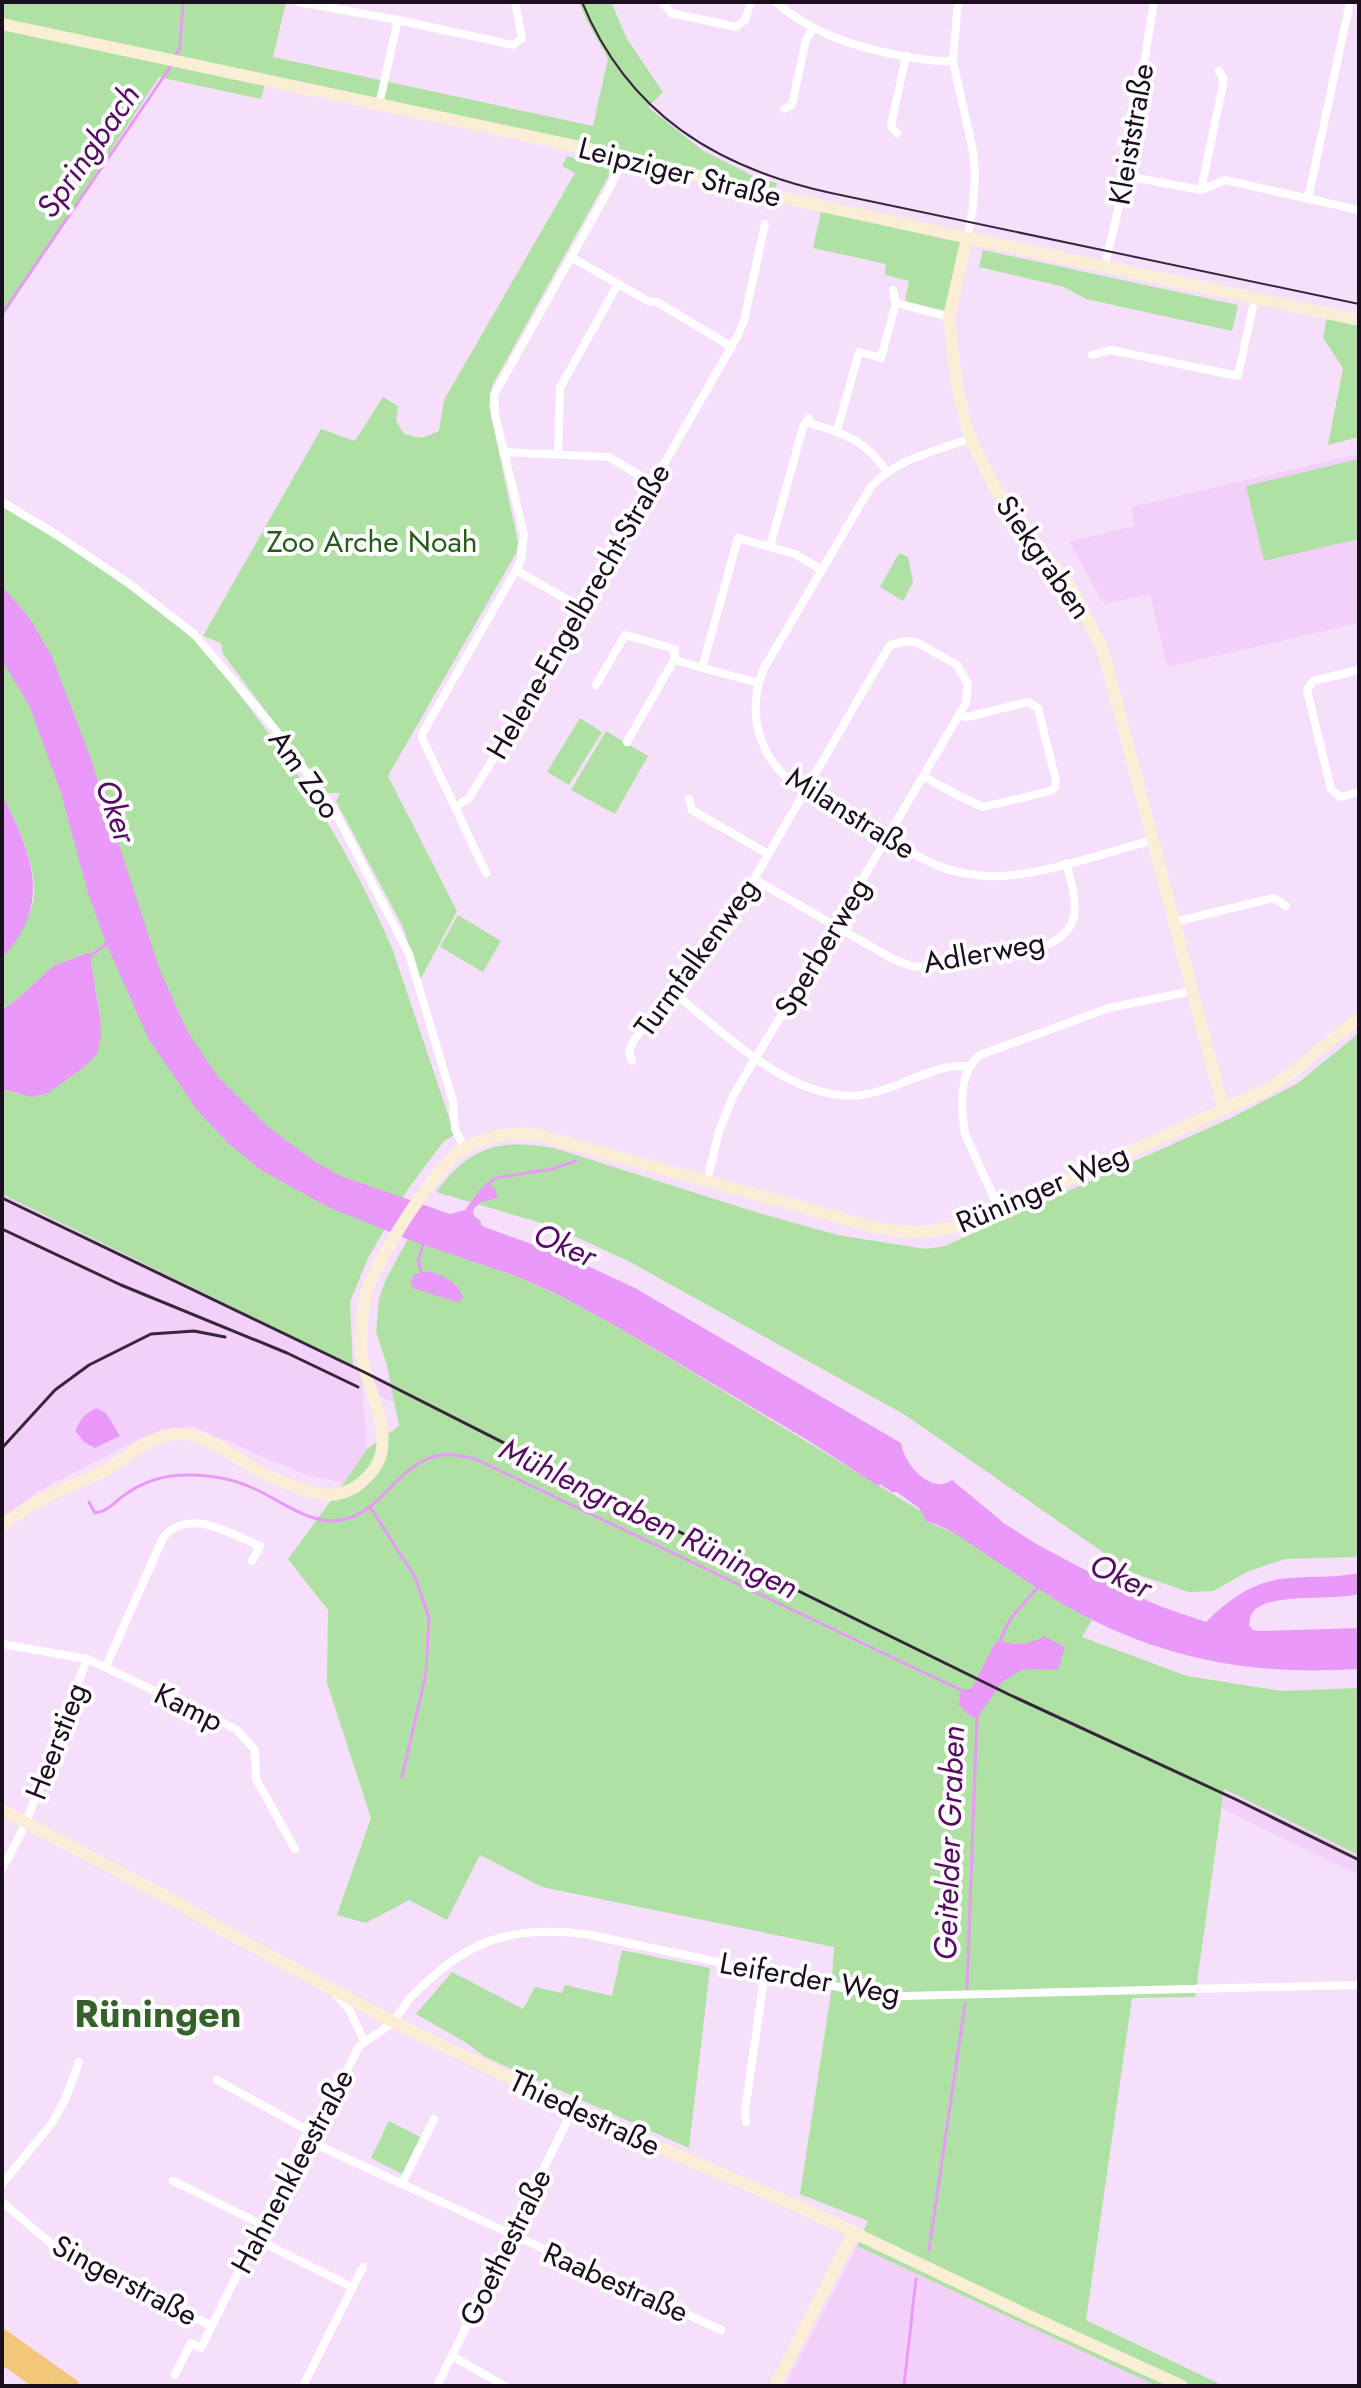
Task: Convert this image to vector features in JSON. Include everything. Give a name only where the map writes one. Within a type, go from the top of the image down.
[{"type":"highway","points":[[2,2337],[71,2386]]},
{"type":"highway","points":[[2,2355],[45,2386]]},
{"type":"street","points":[[299,2],[348,6],[513,45],[522,38],[515,2]]},
{"type":"street","points":[[663,3],[671,13],[736,27],[745,20],[751,2]]},
{"type":"street","points":[[775,2],[813,28],[846,43],[929,61],[953,61]]},
{"type":"street","points":[[958,2],[953,61],[973,151],[973,208],[967,238]]},
{"type":"street","name":"Kleiststraße","points":[[1105,265],[1126,176],[1154,2]]},
{"type":"street","points":[[1308,199],[1350,2]]},
{"type":"street","points":[[379,105],[398,20]]},
{"type":"street","name":"Leipziger Straße","points":[[2,24],[622,156],[772,195],[967,238],[1359,320]]},
{"type":"street","points":[[784,109],[792,105],[806,40],[813,28]]},
{"type":"street","points":[[897,133],[891,126],[906,56]]},
{"type":"street","points":[[1201,190],[1224,80],[1219,71]]},
{"type":"street","points":[[486,873],[422,734],[521,560],[524,535],[503,452],[494,395],[608,191],[622,156]]},
{"type":"street","points":[[1126,176],[1201,190],[1225,180],[1359,210]]},
{"type":"street","name":"Helene-Engelbrecht-Straße","points":[[455,807],[469,798],[585,610],[586,600],[732,347],[744,321],[765,224]]},
{"type":"street","name":"Siekgraben","points":[[967,238],[949,317],[956,379],[971,438],[1008,508],[1070,585],[1103,650],[1223,1108]]},
{"type":"street","points":[[571,257],[648,301],[657,302],[732,347]]},
{"type":"street","points":[[558,454],[560,388],[618,284]]},
{"type":"street","points":[[837,431],[859,352],[881,358],[896,303],[893,290]]},
{"type":"street","points":[[1092,355],[1111,350],[1238,376],[1255,297]]},
{"type":"street","points":[[896,303],[949,317]]},
{"type":"street","points":[[770,547],[803,427],[809,418],[812,424],[837,431],[870,450],[887,472]]},
{"type":"street","name":"Milanstraße","points":[[971,438],[908,460],[887,472],[870,488],[763,670],[758,683],[755,715],[764,746],[780,771],[804,791],[939,866],[968,874],[1015,875],[1153,840]]},
{"type":"street","points":[[503,452],[609,457],[652,483]]},
{"type":"street","name":"Am Zoo","points":[[2,502],[131,585],[194,634],[274,728],[333,808],[409,954],[453,1101],[455,1129],[465,1149]]},
{"type":"street","points":[[702,668],[738,538],[795,554],[822,570]]},
{"type":"street","points":[[516,570],[585,610]]},
{"type":"street","points":[[596,685],[625,635],[675,649],[674,660],[627,742]]},
{"type":"street","name":"Turmfalkenweg","points":[[632,1061],[629,1052],[634,1040],[754,879],[890,645],[907,641],[924,645],[957,665],[966,676]]},
{"type":"street","points":[[674,660],[758,683]]},
{"type":"street","points":[[1359,670],[1313,681],[1307,690],[1331,789],[1340,797],[1359,792]]},
{"type":"street","name":"Sperberweg","points":[[707,1181],[734,1094],[959,715],[968,697],[966,676]]},
{"type":"street","points":[[923,776],[983,807],[1051,791],[1055,787],[1038,708],[1034,704],[1028,702],[967,717],[959,715]]},
{"type":"street","name":"Turmfalkenweg","points":[[689,799],[692,810],[768,854]]},
{"type":"street","name":"Adlerweg","points":[[754,879],[891,958],[921,968],[1046,945],[1064,934],[1075,913],[1066,863]]},
{"type":"street","points":[[1174,922],[1274,898],[1286,906]]},
{"type":"street","points":[[671,991],[755,1057],[803,1087],[826,1095],[848,1097],[876,1092],[944,1067],[969,1066]]},
{"type":"street","points":[[1000,1211],[965,1134],[965,1078],[969,1066],[980,1055],[1109,1008],[1192,991]]},
{"type":"street","name":"Rüninger Weg","points":[[465,1149],[502,1134],[535,1134],[870,1226],[926,1233],[954,1228],[1000,1211],[1276,1084],[1359,1018]]},
{"type":"street","points":[[2,1525],[44,1498],[104,1471],[151,1440],[178,1434],[207,1440],[260,1472],[309,1493],[326,1496],[351,1490],[364,1481],[382,1456],[384,1441],[360,1345],[366,1294],[388,1248],[427,1188],[450,1160],[465,1149]]},
{"type":"street","points":[[106,1666],[163,1538],[176,1526],[190,1522],[202,1524],[260,1546],[252,1561]]},
{"type":"street","name":"Heerstieg","points":[[2,1644],[87,1659],[106,1666]]},
{"type":"street","name":"Heerstieg","points":[[2,1870],[26,1823],[87,1659]]},
{"type":"street","name":"Kamp","points":[[106,1666],[236,1729],[255,1750],[256,1779],[295,1849]]},
{"type":"street","name":"Thiedestraße","points":[[2,1810],[393,2022],[629,2135],[794,2204],[1182,2386]]},
{"type":"street","name":"Leiferder Weg","points":[[393,2022],[409,1999],[462,1953],[512,1934],[551,1930],[585,1934],[868,1993],[902,1996],[1359,1985]]},
{"type":"street","points":[[746,2122],[765,1972]]},
{"type":"street","name":"Hahnenkleestraße","points":[[334,1990],[350,2011],[364,2041]]},
{"type":"street","name":"Hahnenkleestraße","points":[[175,2375],[191,2343],[201,2348],[306,2135],[320,2126],[358,2048],[393,2022]]},
{"type":"street","points":[[2,2184],[52,2123],[65,2100],[79,2062]]},
{"type":"street","name":"Raabestraße","points":[[217,2080],[306,2135],[402,2184],[721,2330]]},
{"type":"street","name":"Goethestraße","points":[[437,2386],[573,2109]]},
{"type":"street","points":[[402,2184],[434,2119]]},
{"type":"street","points":[[173,2181],[261,2224]]},
{"type":"street","name":"Singerstraße","points":[[2,2202],[59,2250],[126,2286],[212,2326]]},
{"type":"street","points":[[775,2386],[854,2232]]},
{"type":"street","points":[[254,2238],[352,2287]]},
{"type":"street","points":[[303,2386],[363,2267]]},
{"type":"street","points":[[452,2356],[505,2386]]},
{"type":"shaded area","points":[[1359,454],[1359,623],[1167,667],[1150,594],[1104,604],[1069,542],[1135,526],[1131,507]]},
{"type":"shaded area","points":[[2,586],[31,620],[52,657],[89,753],[161,973],[188,1032],[218,1077],[267,1126],[314,1161],[341,1176],[450,1214],[465,1210],[482,1187],[490,1185],[496,1189],[497,1198],[481,1202],[473,1210],[482,1226],[575,1260],[635,1288],[901,1443],[907,1460],[927,1480],[944,1484],[952,1480],[1005,1524],[1038,1545],[1162,1607],[1206,1622],[1233,1598],[1265,1582],[1359,1573],[1359,1594],[1267,1603],[1253,1611],[1249,1625],[1253,1630],[1260,1631],[1359,1628],[1359,1669],[1239,1666],[1165,1649],[1093,1620],[1056,1600],[957,1535],[926,1521],[919,1508],[897,1492],[880,1484],[878,1486],[809,1441],[557,1294],[326,1206],[261,1170],[228,1143],[197,1110],[148,1038],[106,943],[88,893],[61,793],[30,707],[2,660]]},
{"type":"shaded area","points":[[2,794],[28,857],[32,897],[28,917],[2,958]]},
{"type":"shaded area","points":[[87,953],[92,954],[100,1016],[101,1038],[97,1054],[48,1093],[32,1097],[2,1089],[2,1010],[53,966]]},
{"type":"shaded area","points":[[2,1194],[353,1366],[411,1391],[885,1628],[1359,1855],[1359,1875],[362,1387],[367,1449],[344,1483],[306,1475],[192,1426],[142,1437],[38,1491],[2,1518]]},
{"type":"shaded area","points":[[427,1271],[453,1283],[463,1297],[460,1301],[413,1288],[413,1275]]},
{"type":"shaded area","points":[[96,1408],[106,1413],[120,1436],[95,1448],[84,1442],[75,1431],[83,1417]]},
{"type":"shaded area","points":[[1044,1636],[1065,1647],[1058,1670],[1023,1669],[1002,1682],[977,1718],[971,1717],[959,1705],[961,1690],[973,1686],[995,1643],[1000,1640],[1022,1644]]},
{"type":"shaded area","points":[[857,2246],[1157,2386],[785,2386]]},
{"type":"green space","points":[[2,2],[286,2],[273,57],[593,126],[608,58],[579,2],[611,2],[627,39],[663,92],[648,107],[702,150],[755,177],[777,183],[774,195],[266,79],[261,99],[159,77],[2,318]]},
{"type":"green space","name":"Zoo Arche Noah","points":[[567,156],[612,170],[492,386],[489,406],[518,542],[516,553],[388,776],[457,911],[420,980],[403,927],[336,801],[340,793],[327,793],[223,654],[221,643],[203,636],[321,429],[355,441],[383,397],[398,406],[396,421],[404,434],[422,438],[439,431],[444,400],[575,173],[562,166]]},
{"type":"green space","points":[[821,212],[962,241],[947,311],[905,301],[909,281],[885,275],[886,264],[813,248]]},
{"type":"green space","points":[[983,250],[1238,305],[1232,331],[1086,299],[1064,287],[979,267]]},
{"type":"green space","points":[[1327,317],[1359,324],[1359,437],[1328,445],[1343,368],[1323,338]]},
{"type":"green space","points":[[1359,459],[1359,539],[1264,561],[1246,486]]},
{"type":"green space","points":[[2,504],[129,588],[177,625],[211,657],[264,727],[325,818],[361,882],[392,948],[455,1135],[444,1141],[408,1189],[368,1258],[350,1302],[353,1366],[2,1194],[2,1089],[18,1094],[100,1016],[92,955],[86,953],[53,966],[2,1010],[2,960],[29,913],[34,892],[26,848],[2,794]]},
{"type":"green space","points":[[899,553],[908,557],[913,582],[903,601],[880,587]]},
{"type":"green space","points":[[580,718],[602,732],[569,785],[547,772]]},
{"type":"green space","points":[[606,731],[648,756],[615,814],[571,790]]},
{"type":"green space","points":[[458,915],[501,941],[483,972],[440,947]]},
{"type":"green space","points":[[1359,1033],[1359,1554],[1355,1557],[1285,1559],[1249,1571],[1213,1591],[1189,1592],[1133,1573],[905,1415],[630,1262],[555,1227],[436,1192],[461,1164],[474,1155],[502,1146],[535,1145],[554,1148],[837,1235],[926,1249],[945,1246],[1231,1118],[1298,1083]]},
{"type":"green space","points":[[408,1239],[516,1276],[557,1294],[623,1330],[924,1513],[926,1521],[965,1538],[1019,1576],[1092,1620],[1082,1637],[1187,1676],[1282,1691],[1359,1688],[1359,1855],[1224,1789],[1195,1997],[1132,1998],[1086,2320],[1224,2386],[1157,2386],[857,2246],[868,2221],[800,2194],[831,1993],[834,1947],[542,1887],[480,1855],[447,1920],[409,1900],[366,1923],[337,1915],[371,1818],[327,1683],[328,1610],[288,1559],[367,1449],[399,1426],[387,1365],[376,1332],[379,1299],[386,1279]]},
{"type":"green space","points":[[622,1950],[710,1968],[689,2148],[485,2057],[416,2014],[452,1972],[523,2009],[535,1987],[562,1993],[565,1985],[612,1996]]},
{"type":"green space","points":[[389,2121],[420,2137],[402,2174],[371,2158]]},
{"type":"waterway","name":"Springbach","points":[[176,55],[180,48],[183,2]]},
{"type":"waterway","name":"Springbach","points":[[2,314],[171,66]]},
{"type":"waterway","points":[[89,957],[109,942]]},
{"type":"waterway","points":[[486,1186],[495,1178],[552,1169],[576,1161]]},
{"type":"waterway","points":[[421,1272],[418,1260],[424,1242]]},
{"type":"waterway","name":"Mühlengraben Rüningen","points":[[89,1502],[95,1513],[100,1512],[148,1482],[172,1476],[197,1475],[240,1483],[310,1517],[334,1521],[359,1514],[423,1461],[445,1455],[473,1458],[963,1691]]},
{"type":"waterway","points":[[370,1507],[415,1577],[429,1617],[426,1673],[402,1777]]},
{"type":"waterway","name":"Mühlengraben Rüningen","points":[[999,1642],[1011,1618],[1038,1587]]},
{"type":"waterway","name":"Geitelder Graben","points":[[967,1988],[977,1716]]},
{"type":"waterway","name":"Geitelder Graben","points":[[929,2250],[965,2004]]},
{"type":"waterway","name":"Geitelder Graben","points":[[904,2386],[916,2279]]},
{"type":"tram line","points":[[582,2],[601,41],[624,76],[651,105],[681,130],[714,151],[750,168],[831,193],[1359,304]]},
{"type":"railway","points":[[2,1198],[366,1373],[1010,1695],[1359,1860]]},
{"type":"railway","points":[[2,1229],[121,1285],[287,1353],[358,1387]]},
{"type":"railway","points":[[2,1448],[55,1390],[89,1365],[151,1334],[194,1331],[225,1337]]},
{"type":"district","name":"Rüningen","points":[[158,2013]]},
{"type":"water label","name":"Oker","points":[[116,811]]},
{"type":"water label","name":"Oker","points":[[565,1245]]},
{"type":"water label","name":"Oker","points":[[1121,1576]]}]
